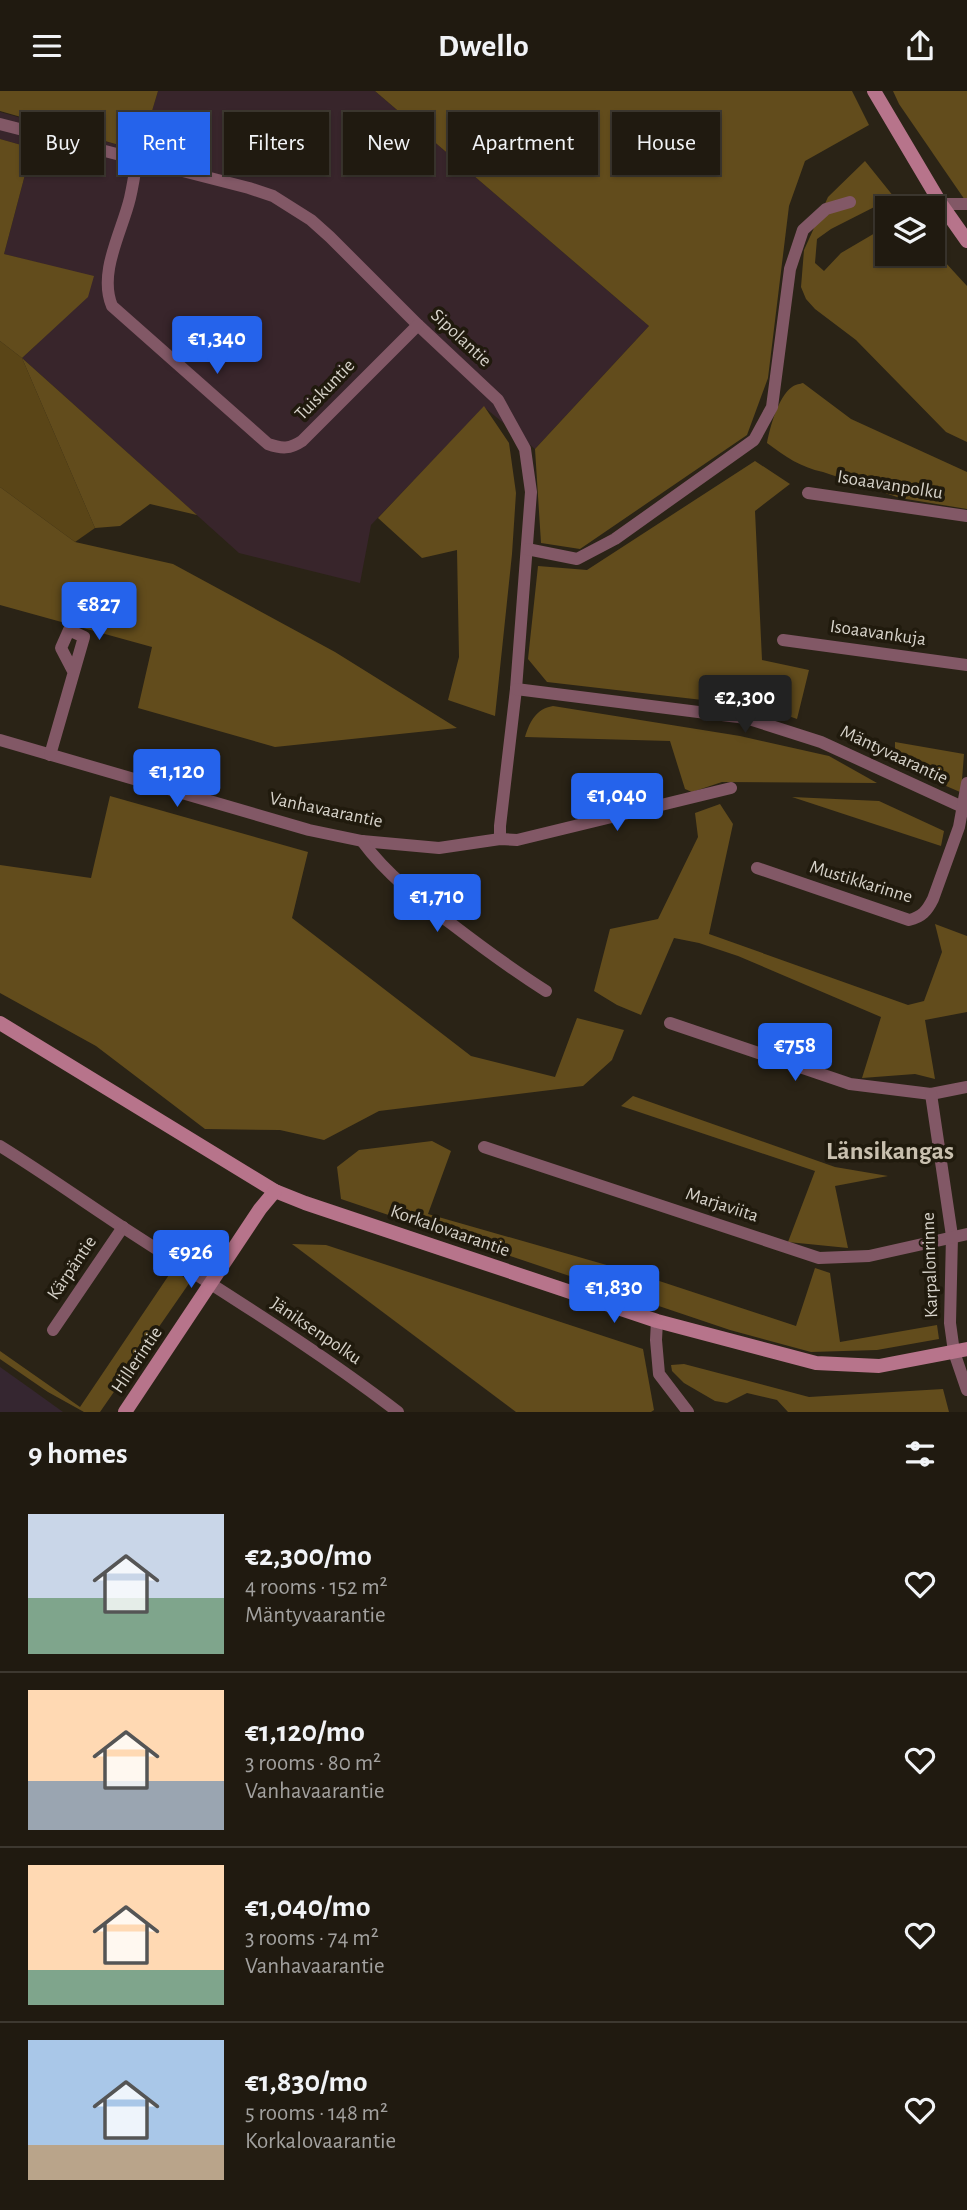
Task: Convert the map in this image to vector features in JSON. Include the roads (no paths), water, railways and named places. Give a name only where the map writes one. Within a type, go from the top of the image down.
[{"type":"street","points":[[874,91],[935,196]]},
{"type":"street","name":"Sipolantie","points":[[0,124],[118,154]]},
{"type":"street","name":"Tuiskuntie","points":[[134,175],[110,267],[108,295],[112,306],[268,444],[291,448],[302,441],[418,325]]},
{"type":"street","name":"Sipolantie","points":[[199,175],[273,196],[321,229],[498,400],[525,449],[531,492],[516,689],[500,839]]},
{"type":"street","points":[[527,549],[577,559],[615,539],[754,440],[772,407],[790,269],[803,230],[825,209],[850,202]]},
{"type":"street","points":[[945,204],[967,205]]},
{"type":"street","points":[[945,211],[967,241]]},
{"type":"street","name":"Isoaavanpolku","points":[[808,493],[967,516]]},
{"type":"street","name":"Isoaavankuja","points":[[783,640],[967,665]]},
{"type":"street","points":[[50,754],[74,671]]},
{"type":"street","name":"Mäntyvaarantie","points":[[516,689],[746,717],[821,742],[964,808]]},
{"type":"street","name":"Vanhavaarantie","points":[[0,740],[309,830],[362,841],[439,848],[500,839],[517,840],[731,788]]},
{"type":"street","points":[[964,808],[967,783]]},
{"type":"street","name":"Mustikkarinne","points":[[757,869],[909,920],[919,918],[928,910],[933,899],[964,808]]},
{"type":"street","points":[[362,841],[377,861],[404,887],[510,968],[546,991]]},
{"type":"street","name":"Korkalovaarantie","points":[[0,1023],[275,1191],[657,1321],[816,1363],[879,1366],[960,1350]]},
{"type":"street","points":[[670,1023],[850,1084],[931,1094],[967,1087]]},
{"type":"street","name":"Karpalonrinne","points":[[931,1094],[952,1236],[950,1323],[960,1350],[967,1390]]},
{"type":"street","name":"Jäniksenpolku","points":[[0,1146],[212,1283],[398,1412]]},
{"type":"street","name":"Marjaviita","points":[[484,1147],[819,1258],[869,1255],[967,1234]]},
{"type":"street","name":"Hillerintie","points":[[125,1412],[260,1209],[275,1191]]},
{"type":"street","name":"Kärpäntie","points":[[53,1330],[123,1227]]},
{"type":"street","points":[[657,1321],[660,1374],[688,1412]]},
{"type":"district","name":"Länsikangas","points":[[890,1151]]}]
